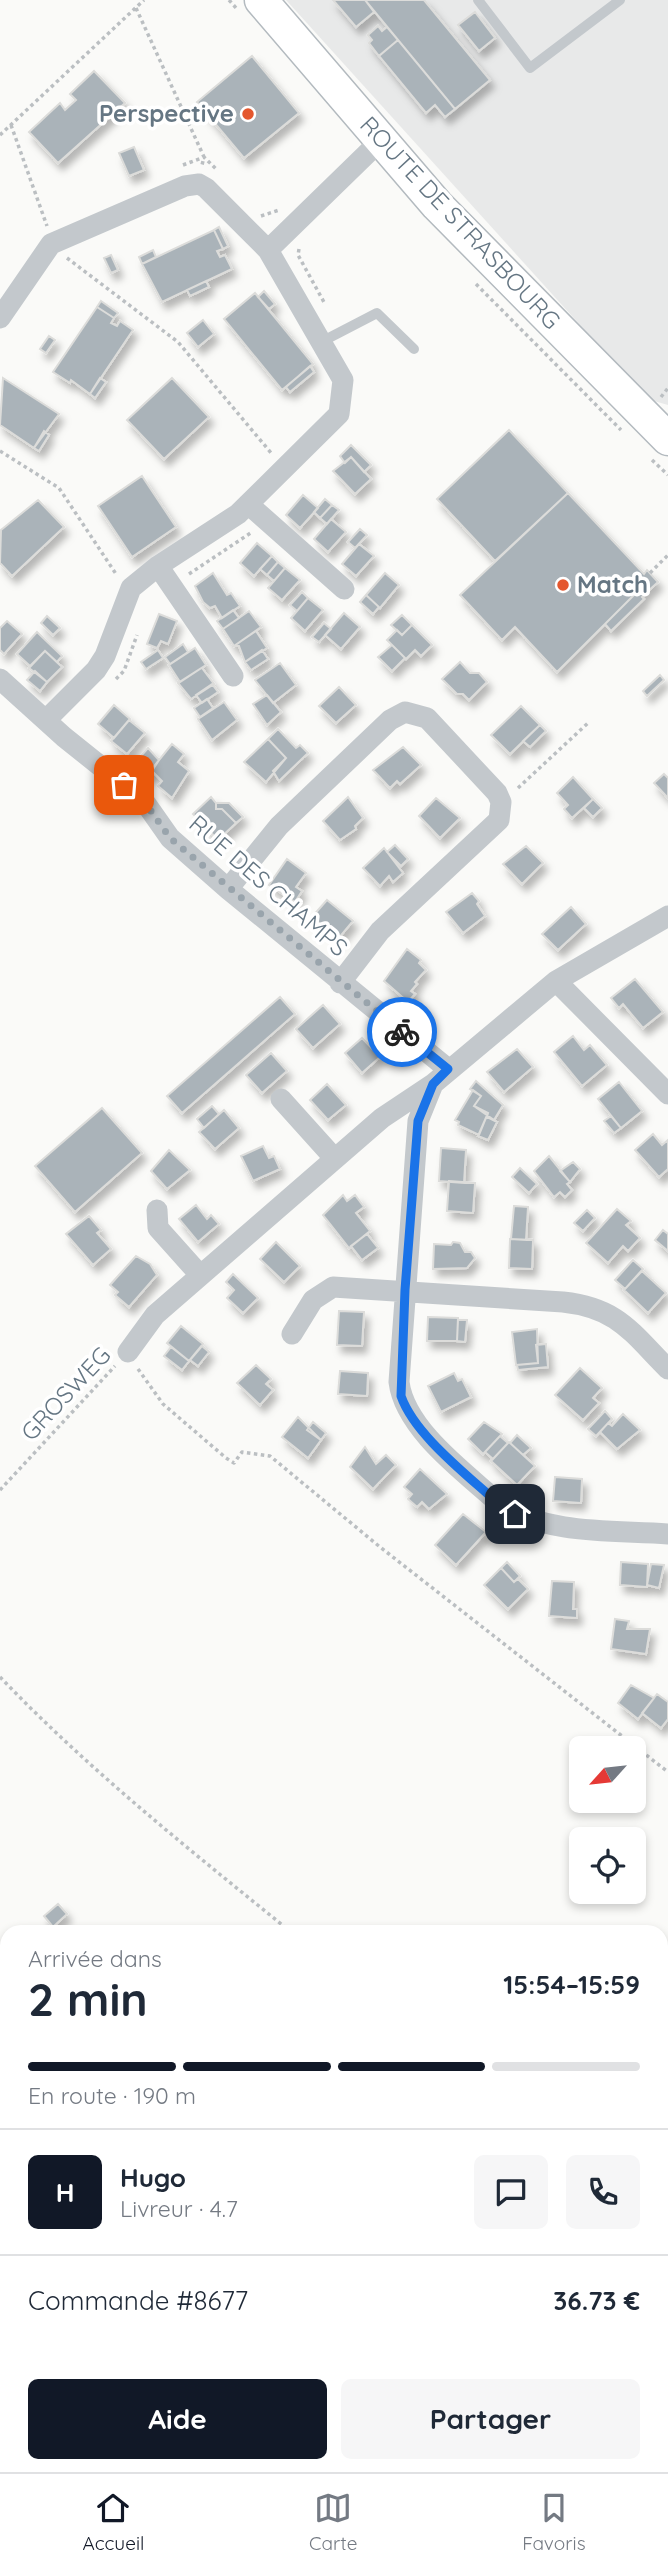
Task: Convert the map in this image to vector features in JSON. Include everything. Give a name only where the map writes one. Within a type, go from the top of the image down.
[{"type":"main road","name":"ROUTE DE STRASBOURG","points":[[261,0],[437,205],[668,439]]},
{"type":"street","points":[[268,250],[381,140]]},
{"type":"street","points":[[0,318],[51,244],[176,188],[199,184],[211,192],[268,250],[332,337],[344,380],[339,414],[282,467],[248,505],[224,524],[158,566],[131,588],[96,670],[46,720]]},
{"type":"street","points":[[248,505],[344,589]]},
{"type":"street","points":[[158,566],[233,676]]},
{"type":"street","name":"RUE DES CHAMPS","points":[[0,679],[144,801],[170,838],[228,889],[448,1069]]},
{"type":"street","points":[[228,889],[285,819],[398,715],[412,712],[427,718],[497,793],[501,802],[499,820],[380,931],[340,983]]},
{"type":"street","points":[[128,1352],[155,1315],[382,1118],[433,1084],[556,981],[667,917]]},
{"type":"street","points":[[556,981],[668,1094]]},
{"type":"street","points":[[433,1084],[418,1121],[399,1382],[405,1408],[420,1429],[501,1506],[529,1521],[548,1525],[668,1534]]},
{"type":"street","points":[[281,1099],[335,1159]]},
{"type":"street","points":[[157,1210],[158,1228],[200,1275]]},
{"type":"street","points":[[292,1334],[313,1300],[325,1289],[405,1290],[590,1305],[618,1319],[668,1369]]},
{"type":"lane","points":[[478,0],[530,68],[620,0]]},
{"type":"lane","points":[[332,337],[377,313],[414,349]]},
{"type":"path","points":[[0,135],[144,0]]},
{"type":"path","points":[[136,8],[204,157],[199,184]]},
{"type":"path","points":[[11,125],[51,244],[178,342],[282,467]]},
{"type":"path","points":[[300,243],[298,255],[332,337]]},
{"type":"path","points":[[0,451],[59,488],[119,579],[131,588]]},
{"type":"path","points":[[172,584],[260,527],[266,519]]},
{"type":"path","points":[[650,573],[668,555]]},
{"type":"path","points":[[115,680],[124,671],[141,624]]},
{"type":"path","points":[[501,802],[588,723]]},
{"type":"path","points":[[128,1352],[163,1404],[226,1458],[234,1463],[242,1452],[270,1456],[380,1547],[668,1772]]},
{"type":"path","name":"GROSWEG","points":[[0,1490],[128,1352]]},
{"type":"path","points":[[0,1677],[36,1715],[168,1832],[283,1925]]},
{"type":"shaded area","points":[[286,0],[668,0],[668,405],[647,399]]},
{"type":"building","points":[[333,0],[365,0],[374,12],[356,27]]},
{"type":"building","points":[[365,0],[424,0],[490,80],[455,109]]},
{"type":"building","points":[[475,12],[495,38],[479,51],[458,25]]},
{"type":"building","points":[[378,26],[382,31],[387,27],[398,40],[379,56],[369,43],[372,40],[368,35]]},
{"type":"building","points":[[398,40],[455,109],[445,117],[435,105],[426,113],[379,56]]},
{"type":"building","points":[[252,56],[299,113],[244,158],[197,102]]},
{"type":"building","points":[[94,71],[125,103],[58,163],[29,132],[60,103],[65,110],[76,100],[70,94]]},
{"type":"building","points":[[134,147],[144,170],[129,176],[119,153]]},
{"type":"building","points":[[219,227],[228,246],[223,249],[214,230]]},
{"type":"building","points":[[214,230],[223,249],[217,251],[220,257],[225,255],[232,269],[162,302],[142,264]]},
{"type":"building","points":[[153,250],[156,257],[142,264],[139,257]]},
{"type":"building","points":[[111,255],[118,270],[111,273],[104,258]]},
{"type":"building","points":[[206,281],[209,287],[190,296],[187,290]]},
{"type":"building","points":[[264,291],[275,304],[269,309],[258,297]]},
{"type":"building","points":[[255,293],[313,364],[282,390],[224,319]]},
{"type":"building","points":[[101,301],[118,313],[114,318],[97,307]]},
{"type":"building","points":[[97,307],[114,318],[111,323],[117,326],[120,321],[133,330],[90,394],[71,380],[70,383],[53,372]]},
{"type":"building","points":[[203,320],[214,334],[198,347],[187,333]]},
{"type":"building","points":[[49,336],[55,340],[46,353],[40,349]]},
{"type":"building","points":[[310,366],[314,372],[290,392],[286,387]]},
{"type":"building","points":[[3,378],[59,414],[34,448],[0,425]]},
{"type":"building","points":[[100,378],[106,382],[95,398],[90,394]]},
{"type":"building","points":[[172,378],[209,417],[164,459],[127,420]]},
{"type":"building","points":[[509,430],[568,493],[495,561],[437,499]]},
{"type":"building","points":[[44,431],[49,435],[39,451],[34,448]]},
{"type":"building","points":[[351,445],[371,465],[364,472],[351,457],[345,463],[340,456]]},
{"type":"building","points":[[351,457],[371,479],[355,494],[333,471]]},
{"type":"building","points":[[142,476],[176,527],[132,557],[98,506]]},
{"type":"building","name":"Match","points":[[568,493],[644,574],[647,570],[658,582],[646,593],[641,588],[557,672],[515,627],[502,640],[460,595]]},
{"type":"building","points":[[303,495],[318,508],[300,528],[286,515]]},
{"type":"building","points":[[325,499],[332,505],[320,518],[314,512]]},
{"type":"building","points":[[38,500],[64,527],[12,576],[0,563],[1,530]]},
{"type":"building","points":[[332,505],[339,510],[327,524],[320,518]]},
{"type":"building","points":[[331,519],[346,532],[328,552],[314,539]]},
{"type":"building","points":[[360,529],[367,535],[355,548],[348,542]]},
{"type":"building","points":[[257,543],[272,556],[254,576],[240,563]]},
{"type":"building","points":[[359,544],[374,556],[356,576],[342,564]]},
{"type":"building","points":[[272,556],[278,562],[267,575],[260,569]]},
{"type":"building","points":[[278,562],[285,568],[274,581],[267,575]]},
{"type":"building","points":[[285,568],[300,580],[282,600],[268,588]]},
{"type":"building","points":[[213,573],[227,595],[231,593],[240,606],[222,618],[215,606],[210,608],[203,602],[195,586]]},
{"type":"building","points":[[385,573],[399,585],[380,608],[366,595]]},
{"type":"building","points":[[641,588],[646,593],[642,597],[644,599],[611,631],[605,624]]},
{"type":"building","points":[[302,592],[308,598],[297,611],[290,605]]},
{"type":"building","points":[[366,595],[379,607],[373,614],[360,602]]},
{"type":"building","points":[[308,598],[323,610],[305,631],[291,618]]},
{"type":"building","points":[[233,610],[239,618],[223,629],[217,621]]},
{"type":"building","points":[[249,611],[261,627],[234,646],[223,629]]},
{"type":"building","points":[[344,613],[360,627],[341,649],[325,635]]},
{"type":"building","points":[[159,614],[177,621],[168,644],[161,641],[157,648],[147,644]]},
{"type":"building","points":[[402,615],[412,625],[402,635],[391,625]]},
{"type":"building","points":[[47,616],[60,628],[53,635],[41,623]]},
{"type":"building","points":[[7,621],[22,634],[4,654],[0,650],[0,628]]},
{"type":"building","points":[[324,623],[331,629],[319,642],[312,637]]},
{"type":"building","points":[[412,625],[432,645],[421,656],[415,650],[406,659],[387,640],[397,630],[402,635]]},
{"type":"building","points":[[256,631],[267,648],[245,662],[239,646],[234,646]]},
{"type":"building","points":[[37,632],[62,656],[57,662],[45,651],[30,666],[17,654]]},
{"type":"building","points":[[183,644],[188,652],[170,664],[165,657]]},
{"type":"building","points":[[392,645],[405,658],[392,671],[378,657]]},
{"type":"building","points":[[195,648],[206,665],[180,682],[169,665]]},
{"type":"building","points":[[158,650],[163,658],[146,669],[141,662]]},
{"type":"building","points":[[262,650],[268,659],[251,670],[245,662]]},
{"type":"building","points":[[45,651],[62,667],[47,682],[29,668]]},
{"type":"building","points":[[460,662],[470,673],[479,673],[487,682],[469,700],[463,694],[457,694],[442,679]]},
{"type":"building","points":[[280,663],[296,685],[273,703],[255,680]]},
{"type":"building","points":[[206,665],[202,668],[214,684],[191,699],[178,683]]},
{"type":"building","points":[[35,671],[47,682],[40,691],[27,680]]},
{"type":"building","points":[[660,675],[664,680],[647,696],[643,691]]},
{"type":"building","points":[[212,684],[218,692],[202,703],[196,695]]},
{"type":"building","points":[[339,687],[356,705],[336,723],[319,706]]},
{"type":"building","points":[[267,695],[281,712],[267,725],[253,704]]},
{"type":"building","points":[[207,699],[213,708],[200,717],[194,708]]},
{"type":"building","points":[[224,702],[237,720],[212,740],[198,719]]},
{"type":"building","points":[[114,705],[130,719],[114,738],[98,724]]},
{"type":"building","points":[[521,706],[540,725],[510,754],[491,735]]},
{"type":"building","points":[[129,720],[145,733],[127,754],[111,741]]},
{"type":"building","points":[[540,725],[546,731],[530,747],[523,741]]},
{"type":"building","points":[[278,729],[296,748],[300,745],[308,753],[279,781],[273,771],[286,758],[268,739]]},
{"type":"building","points":[[268,739],[286,758],[266,782],[244,762]]},
{"type":"building","points":[[172,744],[184,754],[178,762],[189,771],[172,798],[158,786],[162,781],[151,770]]},
{"type":"building","points":[[403,747],[421,765],[400,784],[397,781],[390,788],[373,770]]},
{"type":"building","points":[[148,748],[159,760],[148,777],[133,765]]},
{"type":"building","points":[[664,774],[668,778],[668,798],[654,783]]},
{"type":"building","points":[[573,777],[593,799],[572,818],[564,809],[568,805],[557,793]]},
{"type":"building","points":[[211,797],[216,803],[216,809],[222,809],[236,823],[218,840],[193,814]]},
{"type":"building","points":[[348,797],[363,818],[355,826],[356,829],[340,840],[323,821]]},
{"type":"building","points":[[436,798],[460,818],[440,838],[419,816]]},
{"type":"building","points":[[593,799],[602,808],[593,817],[584,808]]},
{"type":"building","points":[[216,803],[229,803],[243,817],[236,823],[222,809],[216,809]]},
{"type":"building","points":[[395,845],[408,859],[401,866],[387,852]]},
{"type":"building","points":[[526,846],[543,863],[522,884],[503,864]]},
{"type":"building","points":[[384,848],[403,873],[393,882],[389,876],[380,886],[363,868]]},
{"type":"building","points":[[287,859],[306,873],[296,887],[302,891],[295,902],[269,885]]},
{"type":"building","points":[[472,893],[479,901],[477,904],[485,916],[463,933],[446,912]]},
{"type":"building","points":[[327,900],[353,921],[338,939],[323,923],[321,925],[312,917]]},
{"type":"building","points":[[571,907],[586,924],[558,950],[542,934]]},
{"type":"building","points":[[407,949],[421,960],[419,963],[426,970],[415,982],[417,984],[411,991],[415,994],[408,1002],[384,981]]},
{"type":"building","points":[[635,979],[663,1012],[643,1028],[623,1004],[619,1008],[611,998]]},
{"type":"building","points":[[280,997],[295,1014],[182,1113],[167,1096]]},
{"type":"building","points":[[323,1005],[340,1024],[313,1048],[296,1029]]},
{"type":"building","points":[[573,1036],[584,1050],[590,1045],[607,1065],[582,1086],[554,1052]]},
{"type":"building","points":[[362,1038],[380,1057],[362,1073],[345,1053]]},
{"type":"building","points":[[517,1049],[533,1067],[504,1092],[487,1072]]},
{"type":"building","points":[[271,1053],[287,1071],[262,1093],[246,1075]]},
{"type":"building","points":[[476,1081],[503,1105],[494,1120],[474,1106],[481,1096],[470,1089]]},
{"type":"building","points":[[619,1082],[642,1111],[621,1128],[598,1099]]},
{"type":"building","points":[[327,1084],[346,1105],[328,1120],[310,1100]]},
{"type":"building","points":[[473,1090],[481,1096],[474,1106],[488,1113],[479,1135],[458,1125],[459,1122],[455,1120]]},
{"type":"building","points":[[212,1106],[219,1114],[204,1128],[197,1119]]},
{"type":"building","points":[[102,1108],[142,1153],[75,1212],[35,1166]]},
{"type":"building","points":[[224,1110],[239,1128],[215,1149],[199,1132]]},
{"type":"building","points":[[488,1113],[487,1117],[497,1122],[488,1140],[478,1136]]},
{"type":"building","points":[[611,1116],[621,1128],[614,1133],[604,1121]]},
{"type":"building","points":[[653,1134],[662,1145],[668,1140],[668,1169],[659,1177],[635,1150]]},
{"type":"building","points":[[263,1146],[269,1158],[274,1156],[280,1169],[253,1181],[241,1156]]},
{"type":"building","points":[[441,1148],[466,1150],[464,1183],[439,1181]]},
{"type":"building","points":[[169,1150],[190,1170],[167,1189],[151,1171]]},
{"type":"building","points":[[549,1156],[570,1182],[567,1184],[572,1190],[565,1197],[560,1192],[554,1197],[534,1171]]},
{"type":"building","points":[[573,1162],[580,1169],[570,1182],[560,1171]]},
{"type":"building","points":[[520,1168],[537,1184],[529,1193],[512,1177]]},
{"type":"building","points":[[449,1181],[475,1183],[473,1213],[447,1211]]},
{"type":"building","points":[[343,1195],[347,1201],[355,1195],[364,1207],[356,1213],[370,1231],[349,1248],[323,1215]]},
{"type":"building","points":[[196,1205],[207,1219],[211,1215],[219,1224],[198,1242],[179,1219]]},
{"type":"building","points":[[514,1206],[528,1207],[526,1240],[511,1239]]},
{"type":"building","points":[[617,1209],[631,1221],[626,1225],[640,1238],[628,1251],[623,1246],[608,1263],[586,1243]]},
{"type":"building","points":[[587,1210],[595,1218],[583,1231],[574,1223]]},
{"type":"building","points":[[89,1216],[101,1230],[97,1233],[111,1249],[93,1265],[66,1234]]},
{"type":"building","points":[[663,1230],[668,1234],[668,1251],[655,1240]]},
{"type":"building","points":[[367,1234],[378,1248],[362,1260],[351,1246]]},
{"type":"building","points":[[510,1239],[533,1240],[532,1269],[509,1268]]},
{"type":"building","points":[[276,1242],[300,1266],[284,1282],[260,1259]]},
{"type":"building","points":[[453,1242],[460,1243],[465,1252],[471,1252],[475,1258],[467,1268],[433,1269],[434,1244],[451,1245]]},
{"type":"building","points":[[136,1256],[150,1264],[157,1275],[129,1307],[115,1295],[118,1292],[110,1285]]},
{"type":"building","points":[[633,1260],[643,1269],[625,1289],[615,1280]]},
{"type":"building","points":[[642,1271],[666,1293],[648,1313],[624,1290]]},
{"type":"building","points":[[233,1274],[258,1298],[243,1313],[227,1298],[234,1290],[226,1282]]},
{"type":"building","points":[[339,1311],[364,1312],[362,1346],[337,1345]]},
{"type":"building","points":[[428,1317],[458,1318],[457,1341],[427,1341]]},
{"type":"building","points":[[458,1320],[467,1320],[465,1342],[457,1341]]},
{"type":"building","points":[[181,1326],[203,1344],[189,1361],[167,1343]]},
{"type":"building","points":[[537,1329],[538,1363],[516,1365],[512,1332]]},
{"type":"building","points":[[546,1344],[548,1367],[518,1370],[517,1365],[538,1363],[536,1345]]},
{"type":"building","points":[[202,1346],[209,1352],[198,1366],[190,1360]]},
{"type":"building","points":[[171,1347],[189,1361],[182,1370],[164,1356]]},
{"type":"building","points":[[256,1365],[271,1379],[266,1384],[273,1390],[260,1405],[237,1383]]},
{"type":"building","points":[[580,1368],[602,1388],[593,1398],[599,1403],[583,1420],[555,1395]]},
{"type":"building","points":[[340,1371],[368,1373],[367,1396],[338,1394]]},
{"type":"building","points":[[454,1373],[458,1381],[462,1379],[471,1397],[441,1412],[428,1386]]},
{"type":"building","points":[[605,1411],[612,1419],[596,1436],[588,1429]]},
{"type":"building","points":[[623,1414],[640,1430],[617,1449],[600,1432],[608,1423],[612,1426]]},
{"type":"building","points":[[298,1417],[321,1440],[308,1458],[282,1437]]},
{"type":"building","points":[[313,1422],[326,1433],[321,1440],[307,1430]]},
{"type":"building","points":[[484,1422],[502,1434],[483,1454],[468,1439]]},
{"type":"building","points":[[517,1435],[531,1448],[523,1455],[510,1443]]},
{"type":"building","points":[[500,1436],[508,1443],[493,1459],[485,1452]]},
{"type":"building","points":[[509,1442],[535,1466],[517,1485],[491,1461]]},
{"type":"building","points":[[365,1447],[376,1464],[386,1455],[396,1465],[373,1489],[350,1467]]},
{"type":"building","points":[[420,1469],[447,1494],[429,1509],[422,1502],[417,1507],[408,1499],[412,1494],[404,1487]]},
{"type":"building","points":[[555,1477],[582,1479],[581,1503],[553,1501]]},
{"type":"building","points":[[463,1514],[486,1532],[456,1565],[435,1545]]},
{"type":"building","points":[[507,1562],[520,1576],[514,1582],[501,1568]]},
{"type":"building","points":[[621,1562],[648,1564],[647,1587],[620,1585]]},
{"type":"building","points":[[651,1564],[664,1565],[659,1588],[647,1585]]},
{"type":"building","points":[[501,1568],[514,1582],[518,1579],[528,1589],[508,1609],[484,1585]]},
{"type":"building","points":[[552,1581],[574,1582],[573,1609],[577,1609],[577,1618],[549,1616]]},
{"type":"building","points":[[615,1619],[629,1621],[627,1629],[650,1629],[646,1654],[611,1649]]},
{"type":"building","points":[[631,1685],[654,1698],[638,1719],[618,1703]]},
{"type":"building","points":[[657,1694],[668,1702],[668,1719],[661,1728],[642,1713]]},
{"type":"building","points":[[58,1904],[67,1914],[55,1925],[51,1925],[44,1916]]},
{"type":"way so far","points":[[124,785],[144,801],[170,838],[340,983],[402,1032]]},
{"type":"place","name":"Perspective","points":[[248,114]]},
{"type":"place","name":"Match","points":[[563,585]]},
{"type":"route","points":[[402,1032],[448,1069],[433,1084],[418,1121],[399,1382],[401,1396],[405,1408],[420,1429],[501,1506],[515,1514]]}]
